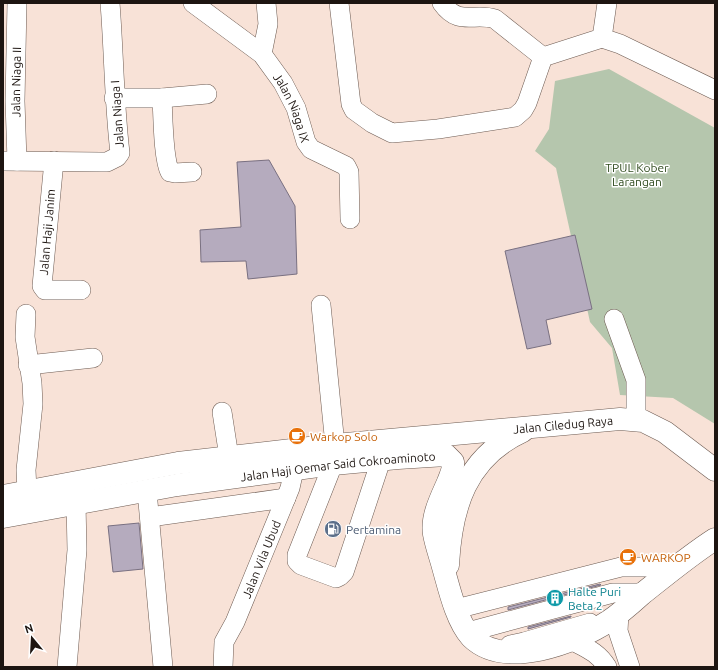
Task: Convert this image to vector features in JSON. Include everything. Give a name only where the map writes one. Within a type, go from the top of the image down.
[{"type":"main road","name":"Jalan Ciledug Raya","points":[[389,449],[440,445],[538,426],[620,419],[642,421],[665,432],[715,470]]},
{"type":"main road","points":[[447,580],[449,542],[453,517],[460,496],[468,480],[477,467],[494,448],[515,435],[538,426]]},
{"type":"main road","name":"Jalan Haji Oemar Said Cokroaminoto","points":[[440,445],[444,455],[449,457],[453,464],[452,472],[437,510],[433,526],[434,536],[456,609],[474,638]]},
{"type":"main road","name":"Jalan Haji Oemar Said Cokroaminoto","points":[[3,496],[178,463],[229,456],[299,449],[334,455]]},
{"type":"main road","name":"Jalan Haji Oemar Said Cokroaminoto","points":[[3,518],[177,485],[294,470],[334,455],[389,449]]},
{"type":"main road","points":[[474,638],[497,651],[516,654],[538,651],[571,640],[600,627],[715,539]]},
{"type":"street","name":"Jalan Niaga II","points":[[10,161],[15,101],[17,3]]},
{"type":"street","name":"Jalan Niaga I","points":[[10,161],[107,162],[117,157],[120,153],[114,98],[114,49],[110,3]]},
{"type":"street","points":[[193,3],[262,54],[268,24],[266,3]]},
{"type":"street","points":[[339,3],[351,104],[354,110],[372,123],[392,133],[438,129],[515,117],[523,110],[527,103],[543,57]]},
{"type":"street","points":[[442,3],[451,13],[462,17],[489,17],[495,19],[543,57]]},
{"type":"street","points":[[602,38],[607,3]]},
{"type":"street","points":[[543,57],[602,38],[620,44],[715,90]]},
{"type":"street","name":"Jalan Niaga IX","points":[[262,54],[283,83],[296,108],[306,142],[311,149],[343,164],[348,169],[350,219]]},
{"type":"street","points":[[114,98],[162,98],[207,94]]},
{"type":"street","points":[[162,98],[167,167],[170,172],[192,172]]},
{"type":"street","name":"Jalan Haji Janim","points":[[54,161],[42,286],[45,290],[81,290]]},
{"type":"street","points":[[321,305],[334,455],[298,555],[298,561],[301,566],[336,578],[344,572],[389,449]]},
{"type":"street","points":[[26,314],[25,337],[28,365],[32,382],[33,404],[26,470],[27,491]]},
{"type":"street","points":[[614,320],[636,380],[636,421]]},
{"type":"street","points":[[28,365],[93,358]]},
{"type":"street","points":[[222,412],[229,456]]},
{"type":"street","name":"Jalan Vila Ubud","points":[[223,667],[224,642],[235,622],[290,488],[299,449]]},
{"type":"street","points":[[147,491],[163,667]]},
{"type":"street","points":[[150,517],[286,498]]},
{"type":"street","points":[[67,667],[77,550],[76,504]]},
{"type":"street","points":[[456,609],[621,567],[677,567]]},
{"type":"street","points":[[474,638],[502,646],[524,642],[588,624],[631,604]]},
{"type":"street","points":[[630,667],[618,631],[618,623],[631,604]]},
{"type":"street","points":[[571,640],[596,654],[601,658],[607,667]]},
{"type":"green space","name":"TPUL Kober Larangan","points":[[609,69],[715,128],[715,424],[673,398],[620,395],[612,348],[590,322],[556,168],[535,151],[549,129],[555,81]]},
{"type":"building","points":[[269,160],[295,206],[297,274],[248,279],[246,261],[201,262],[200,230],[241,227],[237,162]]},
{"type":"building","points":[[575,235],[592,309],[546,320],[551,344],[527,349],[505,251]]},
{"type":"building","points":[[139,523],[143,569],[113,572],[108,526]]},
{"type":"building","points":[[600,584],[601,585],[508,610],[508,607]]},
{"type":"building","points":[[571,617],[528,629],[528,627]]},
{"type":"place","name":"Warkop Solo","points":[[297,436]]},
{"type":"place","name":"Pertamina","points":[[333,529]]},
{"type":"place","name":"WARKOP","points":[[628,557]]},
{"type":"place","name":"Halte Puri Beta 2","points":[[555,598]]}]
